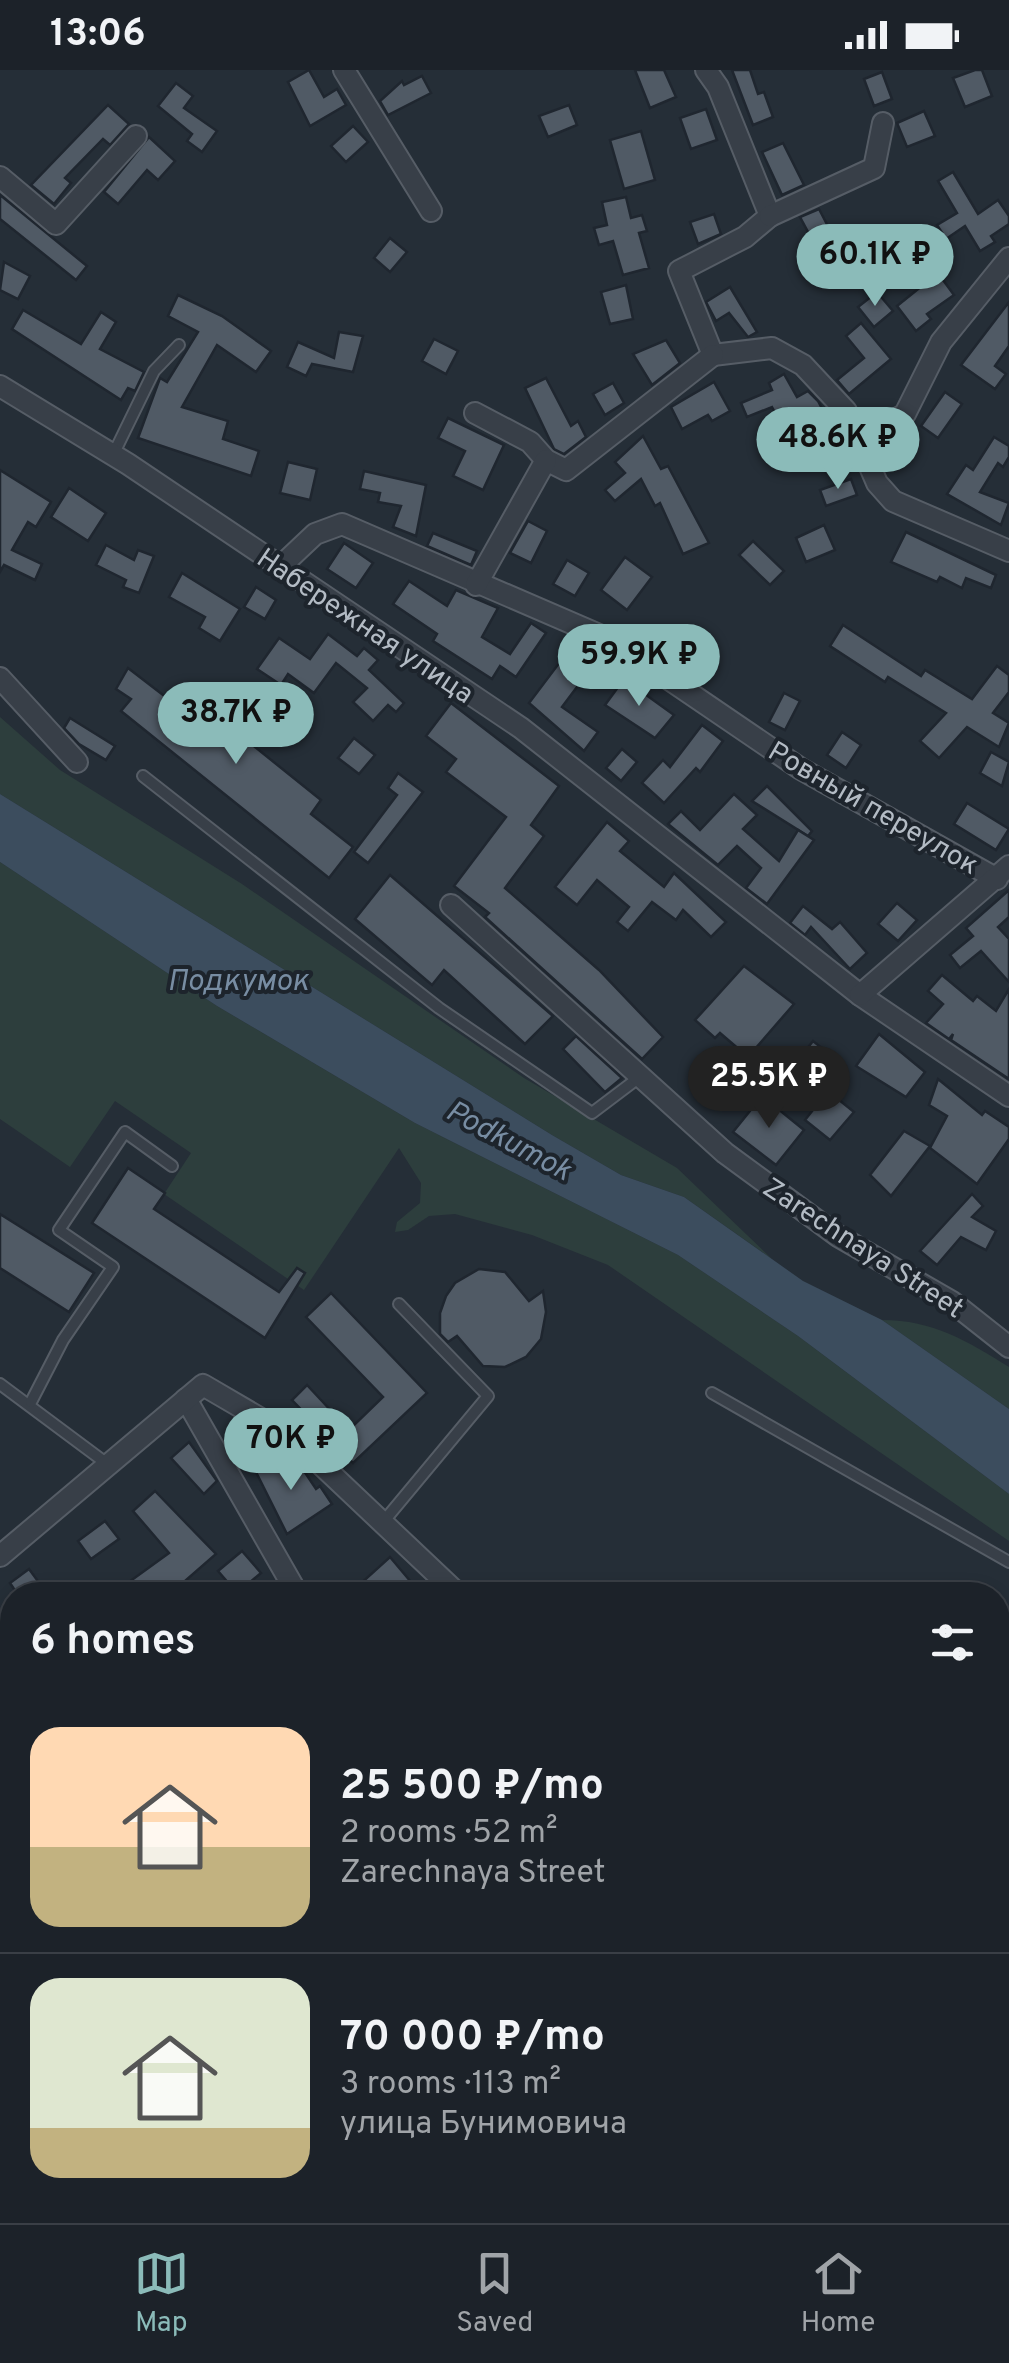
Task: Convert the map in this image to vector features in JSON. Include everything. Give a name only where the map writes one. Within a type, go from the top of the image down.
[{"type":"street","points":[[344,70],[430,212]]},
{"type":"street","points":[[706,70],[718,87],[770,216]]},
{"type":"street","points":[[713,355],[678,271],[745,237],[770,216],[874,168],[883,123]]},
{"type":"street","points":[[0,177],[56,224],[136,136]]},
{"type":"street","points":[[860,441],[906,414],[941,342],[1009,258]]},
{"type":"street","points":[[475,413],[530,442],[546,460],[566,470],[713,355],[772,348],[803,365],[846,411],[877,483],[894,501],[1009,551]]},
{"type":"street","name":"Набережная улица","points":[[0,386],[113,455],[521,728],[860,995],[1009,1096]]},
{"type":"street","points":[[476,585],[546,460]]},
{"type":"street","name":"Ровный переулок","points":[[280,567],[315,534],[342,524],[476,585],[613,640],[802,769],[1003,872]]},
{"type":"street","points":[[0,678],[77,762]]},
{"type":"street","points":[[860,995],[1003,872]]},
{"type":"street","name":"Zarechnaya Street","points":[[450,905],[725,1153],[824,1226],[952,1302],[1009,1347]]},
{"type":"street","points":[[0,1556],[106,1462],[203,1385],[292,1436],[446,1582]]},
{"type":"street","points":[[186,1399],[291,1582]]},
{"type":"lane","points":[[113,455],[154,372],[179,345]]},
{"type":"lane","points":[[143,776],[439,1008],[592,1113],[638,1078]]},
{"type":"lane","points":[[30,1402],[63,1340],[113,1267],[59,1230],[125,1132],[172,1166]]},
{"type":"lane","points":[[384,1521],[488,1396],[398,1304]]},
{"type":"lane","points":[[0,1384],[30,1402],[106,1462]]},
{"type":"lane","points":[[712,1393],[1009,1562]]},
{"type":"shaded area","points":[[0,717],[60,770],[242,884],[524,1078],[677,1168],[772,1259],[684,1197],[621,1175],[552,1135],[0,794]]},
{"type":"shaded area","points":[[0,862],[217,1006],[415,1123],[678,1255],[798,1336],[1009,1494],[1009,1541],[608,1265],[532,1235],[455,1214],[429,1216],[408,1230],[395,1232],[397,1222],[420,1203],[421,1183],[399,1148],[304,1290],[164,1194],[191,1153],[115,1101],[70,1167],[0,1119]]},
{"type":"shaded area","points":[[882,1320],[934,1328],[1009,1367],[1009,1409]]},
{"type":"water","name":"Подкумок","points":[[0,794],[552,1135],[621,1175],[684,1197],[803,1281],[882,1320],[1009,1409],[1009,1494],[798,1336],[678,1255],[415,1123],[217,1006],[0,862]]},
{"type":"building","points":[[309,70],[324,97],[337,89],[346,105],[310,126],[288,82]]},
{"type":"building","points":[[635,70],[664,70],[676,97],[650,108]]},
{"type":"building","points":[[732,70],[750,70],[758,94],[764,92],[773,117],[753,125]]},
{"type":"building","points":[[982,70],[992,96],[965,107],[953,78]]},
{"type":"building","points":[[882,72],[892,99],[874,106],[864,79]]},
{"type":"building","points":[[422,76],[431,93],[388,115],[380,101],[402,81],[404,85]]},
{"type":"building","points":[[176,83],[193,96],[184,108],[217,131],[202,152],[187,141],[192,134],[158,106]]},
{"type":"building","points":[[108,105],[129,124],[110,145],[103,139],[65,178],[71,183],[54,204],[31,185]]},
{"type":"building","points":[[569,105],[577,125],[548,137],[539,116]]},
{"type":"building","points":[[706,109],[717,140],[691,149],[680,118]]},
{"type":"building","points":[[924,111],[935,136],[907,147],[897,123]]},
{"type":"building","points":[[353,126],[368,142],[346,162],[331,146]]},
{"type":"building","points":[[641,131],[655,180],[624,189],[610,140]]},
{"type":"building","points":[[149,137],[175,161],[158,180],[147,170],[118,204],[104,192]]},
{"type":"building","points":[[783,143],[804,185],[782,195],[762,152]]},
{"type":"building","points":[[953,172],[978,214],[998,200],[1009,216],[1009,224],[991,236],[995,242],[980,251],[965,226],[946,239],[937,225],[957,213],[938,181]]},
{"type":"building","points":[[0,195],[87,266],[76,280],[0,219]]},
{"type":"building","points":[[626,197],[631,218],[642,215],[647,231],[639,233],[649,268],[623,275],[613,241],[599,245],[594,228],[607,225],[602,202]]},
{"type":"building","points":[[819,209],[832,234],[814,243],[800,217]]},
{"type":"building","points":[[714,214],[721,234],[698,244],[690,222]]},
{"type":"building","points":[[390,238],[407,252],[390,272],[374,258]]},
{"type":"building","points":[[4,262],[30,276],[18,299],[0,290]]},
{"type":"building","points":[[932,265],[954,295],[927,314],[931,319],[916,331],[897,306],[923,285],[916,277]]},
{"type":"building","points":[[626,285],[633,319],[610,324],[601,292]]},
{"type":"building","points":[[730,287],[757,332],[748,337],[729,313],[716,321],[706,302]]},
{"type":"building","points":[[877,292],[893,311],[874,327],[858,307]]},
{"type":"building","points":[[178,295],[222,316],[271,351],[256,372],[217,345],[182,407],[228,421],[223,439],[259,451],[251,476],[138,438],[160,378],[167,382],[198,332],[168,316]]},
{"type":"building","points":[[1009,302],[1009,346],[995,366],[1006,374],[995,389],[961,365]]},
{"type":"building","points":[[23,310],[81,344],[101,312],[116,322],[100,349],[144,372],[135,391],[128,388],[121,400],[12,329]]},
{"type":"building","points":[[861,323],[891,359],[849,394],[837,380],[864,358],[846,336]]},
{"type":"building","points":[[339,332],[363,336],[353,372],[312,364],[306,376],[287,367],[298,342],[334,358]]},
{"type":"building","points":[[434,339],[458,351],[446,374],[422,361]]},
{"type":"building","points":[[666,340],[680,363],[652,385],[633,354]]},
{"type":"building","points":[[784,374],[797,397],[808,391],[818,401],[843,448],[823,457],[817,444],[795,451],[772,407],[747,417],[741,403],[772,390],[769,383]]},
{"type":"building","points":[[546,378],[571,426],[578,421],[586,437],[564,454],[554,449],[525,388]]},
{"type":"building","points":[[714,382],[730,411],[712,421],[708,415],[682,429],[671,407]]},
{"type":"building","points":[[613,383],[624,403],[605,415],[593,394]]},
{"type":"building","points":[[945,392],[962,404],[938,438],[921,426]]},
{"type":"building","points":[[448,418],[504,445],[483,490],[453,476],[465,451],[438,438]]},
{"type":"building","points":[[643,436],[661,469],[668,466],[709,543],[683,554],[660,503],[655,506],[641,479],[615,501],[605,490],[625,473],[615,462]]},
{"type":"building","points":[[994,437],[1009,446],[1009,457],[1003,467],[998,463],[980,492],[1009,503],[1001,525],[947,494],[966,465],[973,470]]},
{"type":"building","points":[[288,462],[317,469],[310,500],[280,493]]},
{"type":"building","points":[[0,470],[51,502],[36,527],[28,522],[12,550],[42,564],[35,580],[4,565],[0,572]]},
{"type":"building","points":[[364,471],[426,485],[416,536],[393,527],[401,506],[378,502],[380,493],[360,489]]},
{"type":"building","points":[[851,479],[857,495],[826,506],[820,490]]},
{"type":"building","points":[[69,488],[106,513],[88,541],[51,517]]},
{"type":"building","points":[[528,521],[547,531],[531,563],[510,553]]},
{"type":"building","points":[[824,525],[835,550],[806,562],[796,538]]},
{"type":"building","points":[[906,532],[996,575],[991,588],[966,578],[962,588],[940,577],[937,582],[891,562]]},
{"type":"building","points":[[433,533],[477,551],[471,565],[427,546]]},
{"type":"building","points":[[753,541],[784,571],[770,585],[739,555]]},
{"type":"building","points":[[344,543],[373,563],[356,588],[327,569]]},
{"type":"building","points":[[106,545],[134,560],[138,550],[154,556],[139,593],[123,587],[126,580],[96,565]]},
{"type":"building","points":[[625,557],[652,577],[627,610],[601,590]]},
{"type":"building","points":[[567,560],[589,573],[575,596],[553,584]]},
{"type":"building","points":[[182,573],[240,609],[220,641],[199,628],[205,617],[169,597]]},
{"type":"building","points":[[409,581],[447,606],[456,590],[498,608],[482,637],[510,654],[531,623],[546,633],[516,677],[500,666],[492,679],[433,641],[437,634],[393,604]]},
{"type":"building","points":[[256,587],[276,600],[265,619],[244,607]]},
{"type":"building","points":[[843,625],[921,676],[925,670],[972,699],[997,666],[1009,675],[1009,692],[993,713],[1009,723],[999,747],[967,727],[939,758],[920,741],[946,713],[888,677],[885,682],[830,646]]},
{"type":"building","points":[[328,634],[357,656],[364,648],[378,660],[369,670],[404,703],[396,712],[388,705],[373,721],[353,702],[367,688],[336,663],[314,693],[288,674],[281,685],[257,669],[279,638],[310,659]]},
{"type":"building","points":[[572,646],[595,663],[562,707],[598,732],[584,751],[529,703]]},
{"type":"building","points":[[128,668],[167,698],[178,685],[236,731],[251,709],[272,724],[255,747],[321,800],[311,814],[353,847],[329,878],[121,711],[131,699],[116,689]]},
{"type":"building","points":[[624,679],[674,715],[655,738],[605,705]]},
{"type":"building","points":[[784,693],[800,701],[785,730],[769,722]]},
{"type":"building","points":[[451,703],[559,786],[531,825],[544,836],[505,888],[599,970],[663,1037],[642,1059],[485,917],[489,913],[454,886],[506,817],[446,772],[456,759],[426,736]]},
{"type":"building","points":[[70,718],[115,746],[106,760],[79,744],[64,728]]},
{"type":"building","points":[[702,725],[723,741],[700,772],[696,768],[664,803],[642,783],[663,760],[670,767]]},
{"type":"building","points":[[842,732],[861,745],[846,768],[827,755]]},
{"type":"building","points":[[354,738],[375,755],[359,774],[338,758]]},
{"type":"building","points":[[622,749],[637,762],[621,781],[606,768]]},
{"type":"building","points":[[991,752],[1009,762],[1002,786],[980,773]]},
{"type":"building","points":[[398,773],[423,792],[368,863],[354,852],[397,795],[388,788]]},
{"type":"building","points":[[767,786],[812,831],[808,836],[752,801]]},
{"type":"building","points":[[734,794],[757,815],[743,829],[779,861],[798,830],[814,840],[767,904],[746,888],[761,868],[737,846],[718,865],[668,824],[681,811],[700,830]]},
{"type":"building","points":[[967,803],[1009,829],[996,850],[954,824]]},
{"type":"building","points":[[607,822],[629,841],[620,851],[664,887],[674,873],[726,922],[711,937],[683,910],[676,920],[652,902],[628,931],[617,922],[629,907],[597,880],[577,905],[555,887]]},
{"type":"building","points":[[390,875],[553,1016],[525,1044],[444,970],[432,985],[355,919]]},
{"type":"building","points":[[1009,890],[1009,917],[998,927],[1009,939],[1009,982],[981,951],[960,968],[950,955],[973,936],[966,928]]},
{"type":"building","points":[[897,903],[917,920],[898,941],[878,924]]},
{"type":"building","points":[[803,906],[832,929],[840,922],[867,953],[850,969],[811,927],[805,935],[790,923]]},
{"type":"building","points":[[744,966],[794,1004],[748,1057],[720,1033],[715,1038],[695,1020]]},
{"type":"building","points":[[942,975],[973,1001],[977,996],[996,1011],[1009,989],[1009,1079],[951,1040],[953,1034],[949,1039],[926,1023],[943,1004],[928,991]]},
{"type":"building","points":[[879,1034],[925,1072],[906,1097],[856,1066]]},
{"type":"building","points":[[576,1036],[622,1078],[605,1092],[563,1049]]},
{"type":"building","points":[[813,1041],[838,1061],[820,1084],[795,1064]]},
{"type":"building","points":[[938,1079],[982,1115],[985,1111],[1009,1127],[1009,1139],[977,1184],[930,1148],[947,1116],[929,1105]]},
{"type":"building","points":[[828,1091],[854,1112],[830,1140],[805,1120]]},
{"type":"building","points":[[762,1096],[804,1130],[776,1165],[733,1132]]},
{"type":"building","points":[[904,1131],[930,1146],[891,1196],[870,1175]]},
{"type":"building","points":[[128,1168],[165,1193],[154,1209],[279,1292],[297,1268],[305,1273],[265,1338],[92,1223]]},
{"type":"building","points":[[972,1194],[983,1206],[972,1217],[996,1231],[986,1250],[961,1237],[937,1265],[920,1251]]},
{"type":"building","points":[[0,1214],[94,1273],[69,1312],[0,1268]]},
{"type":"building","points":[[479,1269],[505,1272],[529,1301],[543,1291],[546,1312],[541,1339],[526,1357],[505,1367],[483,1366],[457,1336],[448,1342],[440,1334],[440,1313],[446,1296],[455,1283]]},
{"type":"building","points":[[331,1293],[427,1393],[353,1463],[292,1400],[307,1385],[349,1430],[383,1397],[306,1317]]},
{"type":"building","points":[[189,1442],[217,1481],[204,1494],[171,1458]]},
{"type":"building","points":[[281,1453],[300,1473],[304,1471],[316,1489],[320,1486],[332,1504],[287,1534],[255,1470]]},
{"type":"building","points":[[155,1491],[216,1554],[184,1582],[129,1582],[169,1553],[133,1511]]},
{"type":"building","points":[[105,1521],[119,1539],[91,1559],[78,1541]]},
{"type":"building","points":[[242,1551],[261,1573],[250,1582],[228,1582],[218,1571]]},
{"type":"building","points":[[390,1557],[411,1582],[362,1582]]},
{"type":"building","points":[[29,1569],[39,1582],[11,1582]]},
{"type":"water label","name":"Podkumok","points":[[509,1140]]}]
